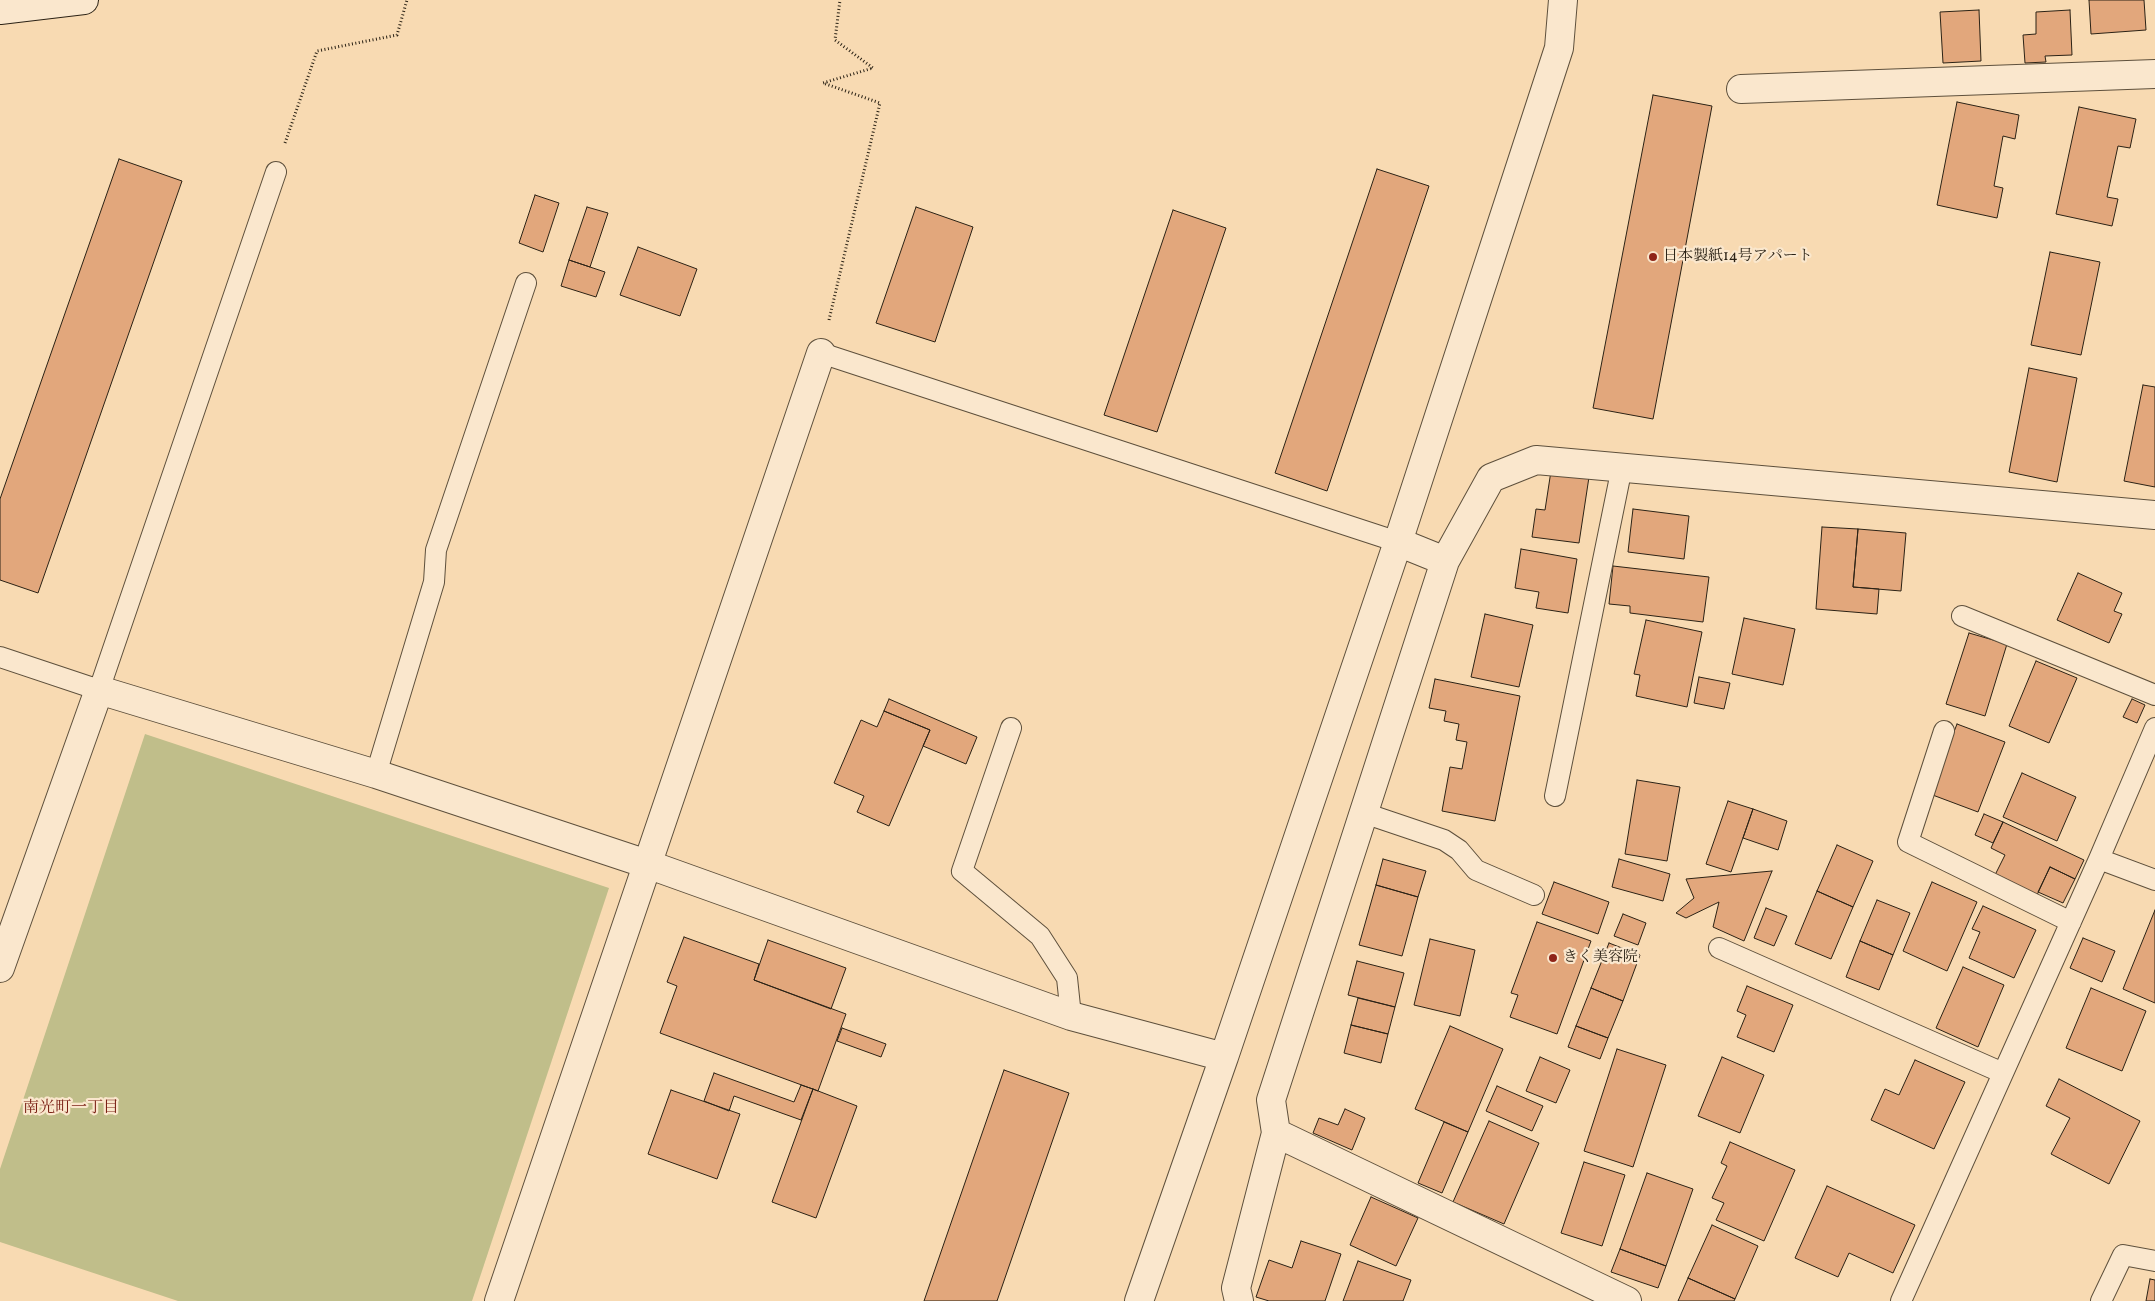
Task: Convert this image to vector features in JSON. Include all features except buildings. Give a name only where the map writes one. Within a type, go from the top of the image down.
[{"type":"street","points":[[0,10],[84,0]]},
{"type":"street","points":[[1139,1301],[1224,1057],[1398,542],[1559,48],[1563,0]]},
{"type":"street","points":[[1741,89],[2155,74]]},
{"type":"street","points":[[499,1301],[821,353]]},
{"type":"street","points":[[1239,1301],[1236,1288],[1276,1133],[1271,1100],[1445,561],[1491,478],[1536,460],[2155,514]]},
{"type":"street","points":[[1398,542],[1445,561]]},
{"type":"street","points":[[0,968],[98,690],[376,774],[647,864],[1071,1016],[1224,1057]]},
{"type":"street","points":[[1276,1133],[1627,1301]]},
{"type":"lane","points":[[0,657],[98,690],[276,172]]},
{"type":"lane","points":[[376,774],[434,582],[436,550],[526,283]]},
{"type":"lane","points":[[821,353],[1398,542]]},
{"type":"lane","points":[[1555,796],[1622,467]]},
{"type":"lane","points":[[1962,616],[2155,695]]},
{"type":"lane","points":[[1011,728],[962,871],[1040,936],[1067,978],[1071,1016]]},
{"type":"lane","points":[[1901,1301],[2100,859],[2155,728]]},
{"type":"lane","points":[[1944,731],[1908,842],[2071,922]]},
{"type":"lane","points":[[1364,813],[1444,840],[1459,850],[1476,870],[1534,896]]},
{"type":"lane","points":[[2100,859],[2155,880]]},
{"type":"lane","points":[[1719,948],[2003,1073]]},
{"type":"lane","points":[[2101,1301],[2123,1255],[2155,1261]]},
{"type":"path","points":[[276,172],[317,51],[397,35],[407,0]]},
{"type":"path","points":[[821,353],[880,103],[823,83],[872,68],[835,40],[840,0]]},
{"type":"shaded area","points":[[145,734],[609,888],[472,1301],[178,1301],[0,1242],[0,1169]]},
{"type":"place","name":"日本製紙14号アパート","points":[[1653,257]]},
{"type":"place","name":"きく美容院","points":[[1553,958]]},
{"type":"district","name":"南光町一丁目","points":[[71,1109]]}]
